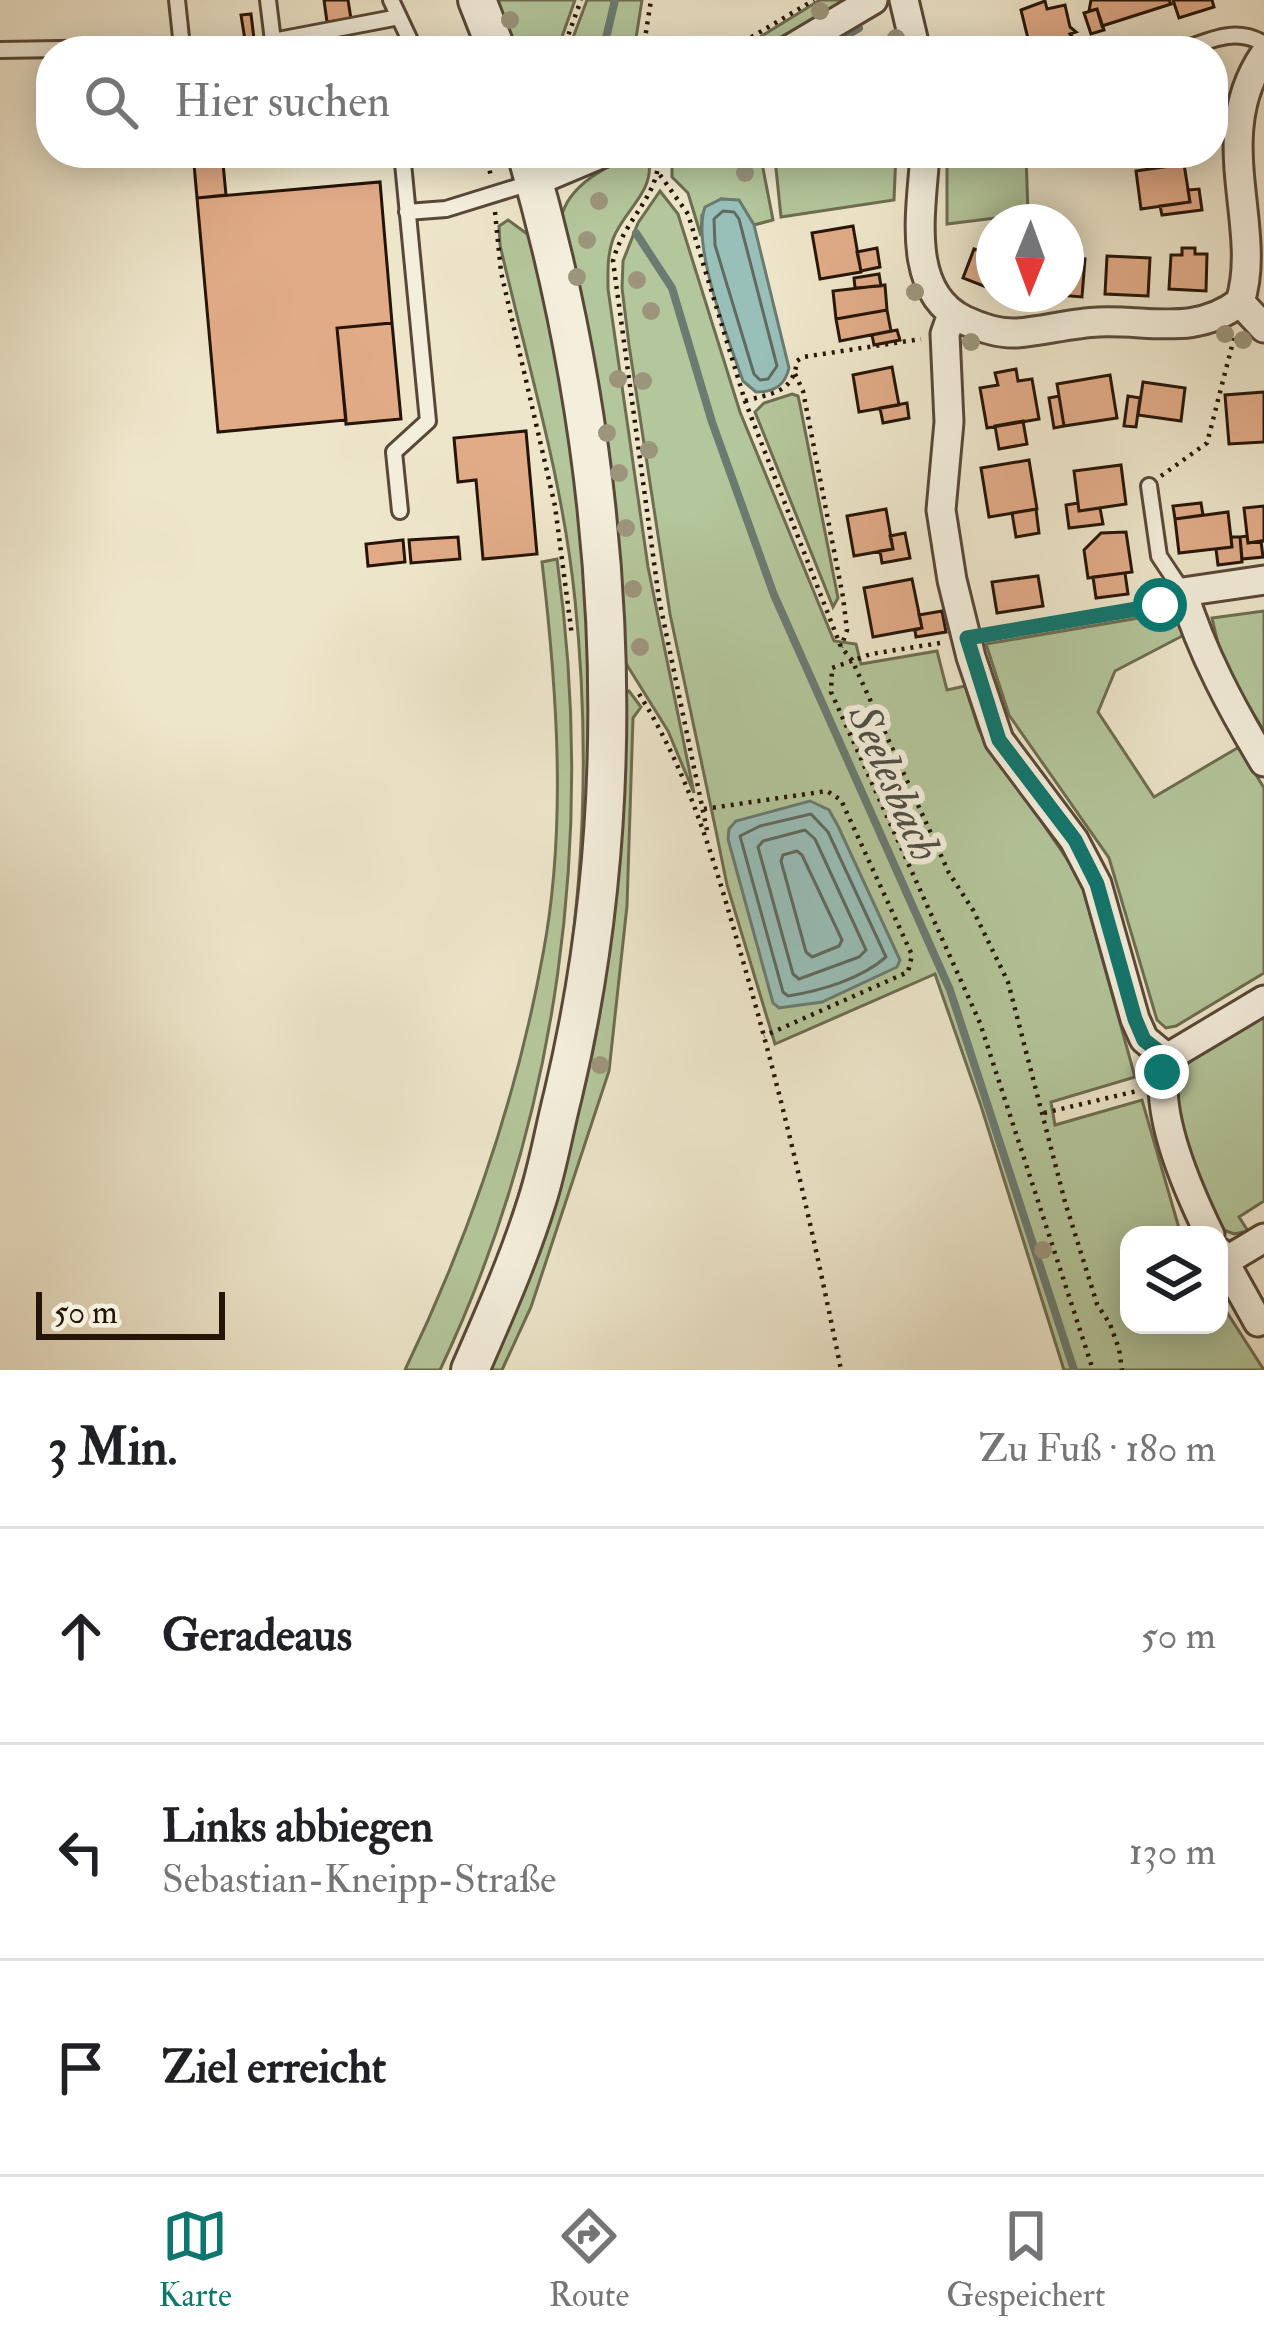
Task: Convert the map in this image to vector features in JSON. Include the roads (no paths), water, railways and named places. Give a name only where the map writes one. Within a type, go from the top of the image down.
[{"type":"street","points":[[477,0],[490,36]]},
{"type":"street","points":[[812,36],[873,0]]},
{"type":"street","points":[[904,0],[912,36]]},
{"type":"street","points":[[948,324],[1017,333],[1100,322],[1247,320],[1250,266],[1239,131],[1246,98],[1264,55]]},
{"type":"street","points":[[470,1370],[538,1199],[579,1028],[592,952],[607,795],[608,652],[595,490],[566,310],[530,168]]},
{"type":"street","points":[[924,168],[921,248],[925,274],[948,324],[949,422],[941,510],[967,638],[999,740],[1075,840],[1097,884],[1135,1019],[1164,1072],[1192,1198],[1206,1226]]},
{"type":"street","points":[[1264,580],[1183,592],[1196,634],[1229,704],[1264,762]]},
{"type":"street","points":[[1164,1072],[1264,1000]]},
{"type":"street","points":[[1228,1254],[1264,1238]]},
{"type":"street","points":[[1228,1269],[1258,1322]]},
{"type":"lane","points":[[177,0],[182,36]]},
{"type":"lane","points":[[268,0],[272,36]]},
{"type":"lane","points":[[391,0],[408,36]]},
{"type":"lane","points":[[299,36],[399,17]]},
{"type":"lane","points":[[1228,36],[1252,37],[1264,44]]},
{"type":"lane","points":[[0,50],[36,50]]},
{"type":"lane","points":[[400,512],[394,452],[428,421],[403,168]]},
{"type":"lane","points":[[407,212],[446,209],[496,195],[529,168]]},
{"type":"lane","points":[[1149,486],[1159,556],[1183,592]]},
{"type":"water","points":[[721,199],[739,200],[754,225],[789,368],[782,383],[769,391],[756,392],[743,381],[707,269],[705,207]]},
{"type":"water","points":[[810,801],[829,810],[900,960],[897,967],[822,1002],[779,1008],[773,1003],[729,829],[736,821]]},
{"type":"waterway","name":"Seelesbach","points":[[607,36],[615,0]]},
{"type":"waterway","points":[[846,36],[859,28]]},
{"type":"waterway","name":"Seelesbach","points":[[636,233],[672,288],[712,422],[774,595],[950,990],[1074,1370]]}]
